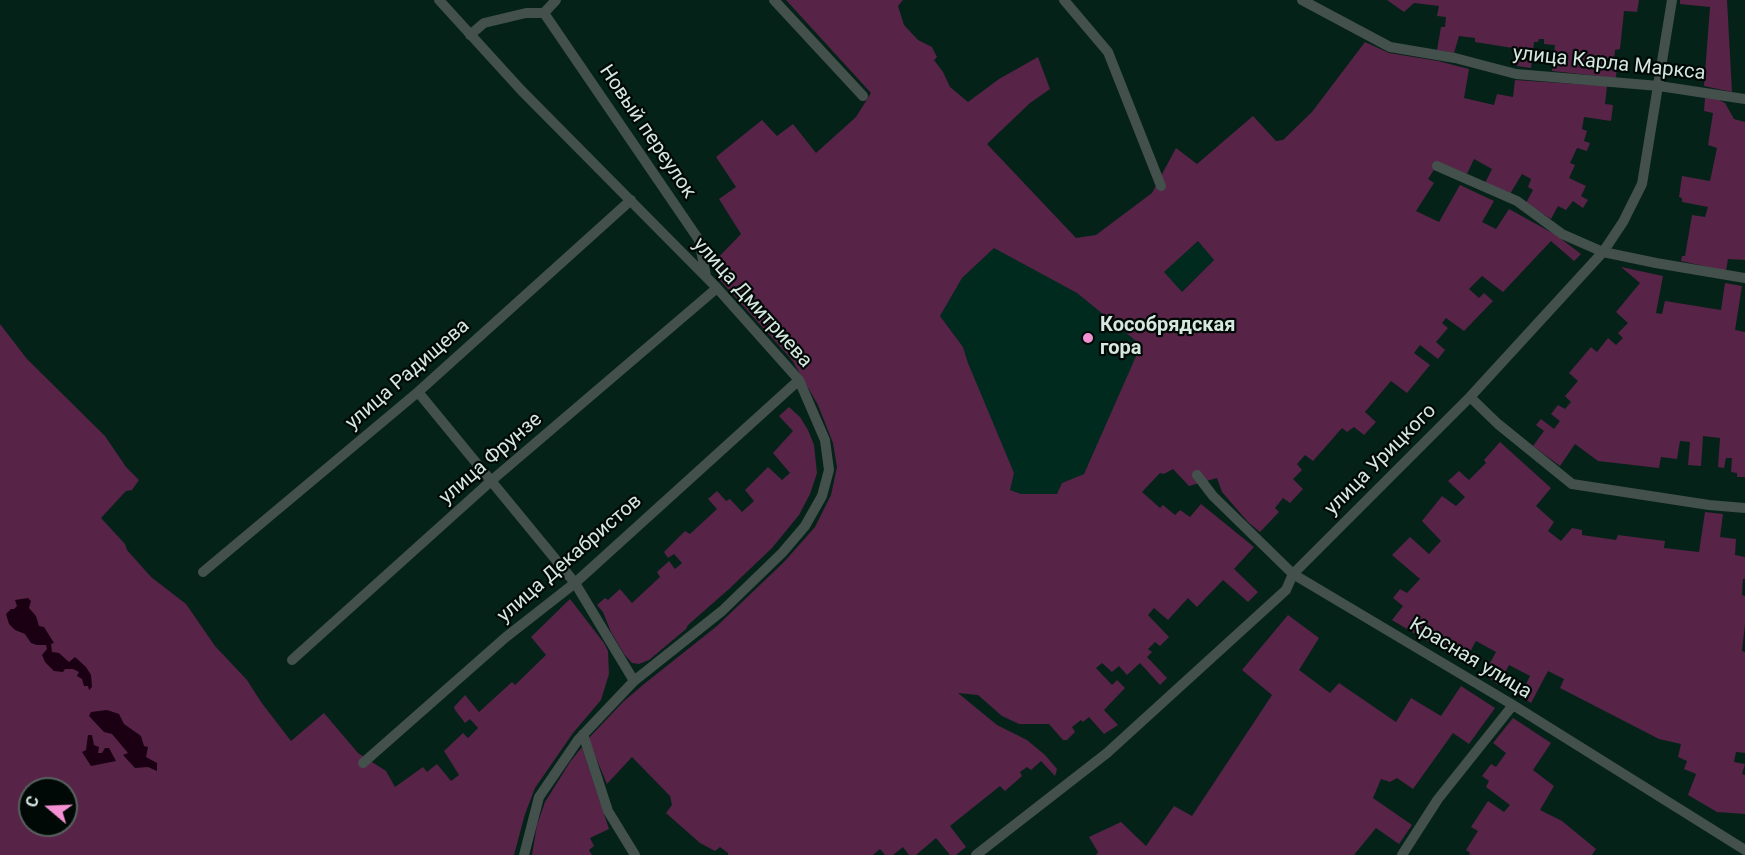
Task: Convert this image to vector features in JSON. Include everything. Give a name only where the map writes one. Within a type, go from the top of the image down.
[{"type":"street","name":"улица Дмитриева","points":[[439,0],[521,90],[717,288],[799,380],[825,440],[829,470],[822,496],[806,526],[782,553],[722,611],[634,681],[583,734],[539,797],[524,855]]},
{"type":"street","points":[[470,35],[484,23],[526,13],[544,13],[556,0]]},
{"type":"street","points":[[774,0],[862,96]]},
{"type":"street","points":[[1064,0],[1108,52],[1161,186]]},
{"type":"street","name":"улица Карла Маркса","points":[[1302,0],[1390,47],[1455,58],[1516,74],[1659,86],[1745,99]]},
{"type":"street","name":"улица Урицкого","points":[[976,855],[1107,753],[1286,590],[1293,574],[1470,397],[1602,252],[1623,222],[1642,184],[1672,0]]},
{"type":"street","name":"Новый переулок","points":[[544,13],[699,240],[706,277]]},
{"type":"street","points":[[1437,166],[1517,201],[1562,234],[1602,252],[1745,278]]},
{"type":"street","name":"улица Радищева","points":[[203,572],[418,392],[631,200]]},
{"type":"street","name":"улица Фрунзе","points":[[292,660],[491,481],[717,288]]},
{"type":"street","name":"улица Декабристов","points":[[363,764],[506,637],[574,583],[799,380]]},
{"type":"street","points":[[418,392],[574,583],[634,681]]},
{"type":"street","points":[[1470,397],[1498,424],[1572,484],[1709,505],[1745,508]]},
{"type":"street","name":"Красная улица","points":[[1197,475],[1213,496],[1293,574],[1513,705],[1745,850]]},
{"type":"street","points":[[1402,855],[1438,799],[1513,705]]},
{"type":"street","points":[[583,734],[608,810],[636,855]]},
{"type":"shaded area","points":[[786,0],[903,0],[898,6],[904,25],[918,40],[932,47],[937,57],[934,60],[950,87],[968,102],[999,79],[1038,57],[1050,89],[1030,103],[987,144],[1076,238],[1096,235],[1152,193],[1176,148],[1197,164],[1253,116],[1276,141],[1283,140],[1312,112],[1365,42],[1389,53],[1469,69],[1464,98],[1494,105],[1497,94],[1513,97],[1515,80],[1607,86],[1605,104],[1613,105],[1611,121],[1584,117],[1582,129],[1587,131],[1584,141],[1590,143],[1587,151],[1577,148],[1570,163],[1575,165],[1569,178],[1586,186],[1581,196],[1588,200],[1583,208],[1573,201],[1566,210],[1558,206],[1551,219],[1526,203],[1533,190],[1528,187],[1531,179],[1522,174],[1510,194],[1485,183],[1492,169],[1474,159],[1467,174],[1439,162],[1428,179],[1434,183],[1416,211],[1439,222],[1460,185],[1494,201],[1482,222],[1496,229],[1509,209],[1556,235],[1581,254],[1574,261],[1551,241],[1503,292],[1482,276],[1469,289],[1479,298],[1484,293],[1493,301],[1464,331],[1446,318],[1442,323],[1448,328],[1436,342],[1445,350],[1438,359],[1420,345],[1414,353],[1430,365],[1407,393],[1391,381],[1365,412],[1376,422],[1364,435],[1354,427],[1347,432],[1342,428],[1313,461],[1305,455],[1297,464],[1302,470],[1293,479],[1303,489],[1290,503],[1283,498],[1275,508],[1279,512],[1260,532],[1248,522],[1222,492],[1217,478],[1189,486],[1173,469],[1164,474],[1160,473],[1142,492],[1160,508],[1163,505],[1175,515],[1180,510],[1190,517],[1201,504],[1254,547],[1234,569],[1258,592],[1248,602],[1223,580],[1197,607],[1188,598],[1168,620],[1154,608],[1148,615],[1169,637],[1160,646],[1155,642],[1148,649],[1152,652],[1147,657],[1167,678],[1160,685],[1140,663],[1127,675],[1119,666],[1112,672],[1102,663],[1096,668],[1112,685],[1117,680],[1125,688],[1104,710],[1118,725],[1104,734],[1089,717],[1072,727],[1075,732],[1067,740],[1063,740],[1049,724],[1019,724],[1002,716],[978,695],[958,693],[997,725],[1027,740],[1057,769],[1055,776],[1041,761],[1031,770],[1027,767],[1020,772],[1022,776],[1005,791],[1000,786],[950,826],[966,847],[956,855],[950,855],[936,838],[916,855],[909,855],[903,847],[893,855],[885,855],[880,849],[873,855],[728,855],[720,847],[715,851],[700,843],[666,813],[672,805],[670,796],[632,757],[607,784],[588,739],[623,702],[717,626],[784,562],[815,527],[831,495],[837,467],[833,443],[818,405],[792,360],[719,279],[711,265],[741,234],[719,199],[736,187],[716,157],[762,120],[777,136],[793,124],[816,153],[856,117],[871,93]],"holes":[[[1198,241],[1214,260],[1182,292],[1164,272]],[[994,248],[1077,293],[1141,345],[1084,474],[1062,483],[1057,494],[1021,494],[1010,490],[1014,473],[963,347],[940,316],[962,278]]]},
{"type":"shaded area","points":[[1387,0],[1639,0],[1637,12],[1624,11],[1620,49],[1615,50],[1616,78],[1552,71],[1555,45],[1544,44],[1544,39],[1534,42],[1531,68],[1517,66],[1519,49],[1475,42],[1475,38],[1459,36],[1454,53],[1437,50],[1441,27],[1445,27],[1446,17],[1437,16],[1439,6],[1414,3],[1404,12]]},
{"type":"shaded area","points":[[1680,0],[1727,0],[1732,92],[1704,86],[1710,7],[1680,4]]},
{"type":"shaded area","points":[[1705,98],[1717,99],[1725,103],[1734,119],[1745,122],[1745,260],[1728,259],[1726,271],[1681,261],[1682,256],[1685,256],[1692,215],[1705,217],[1708,207],[1682,202],[1682,198],[1679,197],[1682,176],[1710,181],[1717,148],[1708,145],[1713,113],[1704,111]]},
{"type":"shaded area","points":[[1198,241],[1214,260],[1181,292],[1164,272]]},
{"type":"shaded area","points":[[994,247],[1077,293],[1142,345],[1084,474],[1063,483],[1058,494],[1021,494],[1010,490],[963,347],[940,316],[962,278]]},
{"type":"shaded area","points":[[1621,267],[1663,276],[1656,313],[1662,314],[1665,301],[1721,310],[1725,283],[1742,286],[1735,330],[1745,332],[1745,477],[1737,477],[1737,473],[1731,472],[1732,458],[1726,458],[1724,468],[1718,467],[1720,438],[1703,436],[1701,466],[1688,465],[1690,442],[1680,441],[1677,459],[1661,457],[1659,468],[1598,461],[1575,444],[1560,466],[1533,446],[1544,431],[1536,425],[1541,419],[1554,429],[1560,421],[1551,414],[1558,405],[1565,409],[1571,402],[1565,396],[1578,381],[1569,373],[1591,347],[1597,352],[1608,338],[1616,345],[1623,338],[1618,333],[1628,323],[1616,312],[1640,283]]},
{"type":"shaded area","points":[[0,324],[27,359],[105,436],[126,467],[139,480],[132,490],[126,491],[101,518],[151,577],[186,604],[215,646],[247,680],[291,741],[324,713],[358,753],[386,771],[395,787],[423,767],[427,772],[437,764],[451,781],[459,775],[444,751],[463,733],[468,738],[478,728],[470,719],[465,723],[454,707],[465,695],[479,712],[512,682],[515,685],[546,655],[531,637],[570,599],[604,643],[608,651],[609,674],[601,700],[573,733],[535,788],[514,855],[0,855]]},
{"type":"shaded area","points":[[789,407],[800,417],[808,430],[814,445],[817,473],[810,494],[799,515],[772,548],[686,629],[649,660],[639,664],[632,663],[624,654],[603,612],[597,605],[605,598],[608,600],[620,589],[632,603],[660,577],[657,572],[669,561],[675,569],[682,563],[674,554],[668,558],[664,552],[685,531],[690,534],[717,509],[708,499],[717,491],[726,501],[730,499],[742,512],[754,501],[745,490],[768,467],[782,480],[790,473],[773,453],[793,431],[779,416]]},
{"type":"shaded area","points":[[1500,442],[1551,488],[1536,506],[1554,522],[1548,531],[1561,541],[1572,528],[1582,530],[1582,535],[1616,540],[1618,535],[1665,541],[1664,548],[1699,552],[1705,512],[1723,514],[1720,537],[1736,539],[1735,555],[1745,557],[1742,595],[1745,596],[1745,624],[1742,651],[1745,652],[1745,753],[1736,752],[1734,762],[1745,764],[1742,774],[1745,775],[1745,814],[1717,812],[1688,795],[1696,774],[1684,769],[1687,761],[1678,757],[1681,744],[1659,739],[1560,688],[1564,679],[1548,671],[1531,703],[1520,696],[1530,676],[1509,665],[1498,685],[1484,674],[1496,652],[1476,641],[1464,663],[1392,620],[1403,606],[1393,598],[1400,589],[1407,593],[1420,579],[1392,555],[1410,537],[1429,554],[1441,541],[1422,521],[1442,496],[1456,506],[1465,497],[1448,481],[1459,471],[1469,480],[1486,463],[1484,460]]},
{"type":"shaded area","points":[[28,598],[31,601],[29,608],[36,616],[39,626],[44,627],[54,643],[51,644],[52,652],[59,653],[69,662],[75,657],[86,667],[91,675],[92,687],[89,690],[88,686],[84,686],[82,679],[77,676],[79,672],[73,669],[65,669],[63,672],[54,671],[42,655],[47,649],[46,645],[31,643],[25,634],[15,630],[9,624],[6,614],[17,606],[15,600]]},
{"type":"shaded area","points":[[1288,615],[1319,638],[1299,670],[1330,693],[1339,683],[1396,722],[1411,698],[1441,716],[1461,686],[1495,708],[1469,744],[1453,733],[1413,789],[1397,778],[1390,782],[1381,779],[1373,798],[1412,825],[1399,844],[1376,828],[1354,855],[1096,855],[1098,852],[1089,837],[1121,822],[1146,846],[1174,806],[1192,816],[1272,695],[1242,670]]},
{"type":"shaded area","points":[[107,710],[119,714],[124,724],[141,736],[144,746],[148,747],[146,757],[157,763],[157,771],[148,767],[135,768],[123,755],[128,753],[112,734],[104,732],[89,716],[91,712]]},
{"type":"shaded area","points":[[1513,718],[1551,743],[1533,770],[1554,786],[1540,810],[1562,821],[1596,849],[1592,855],[1469,855],[1470,853],[1466,850],[1478,831],[1471,827],[1488,801],[1504,812],[1510,805],[1486,787],[1489,781],[1482,776],[1491,764],[1496,767],[1506,753],[1493,743]]},
{"type":"shaded area","points":[[88,735],[92,735],[94,745],[99,747],[98,753],[109,748],[116,761],[91,766],[82,752],[86,750]]},
{"type":"shaded area","points":[[582,747],[609,829],[590,838],[594,846],[589,850],[592,855],[532,855],[537,825],[545,802]]},
{"type":"place","name":"Кособрядская гора","points":[[1088,338]]}]
